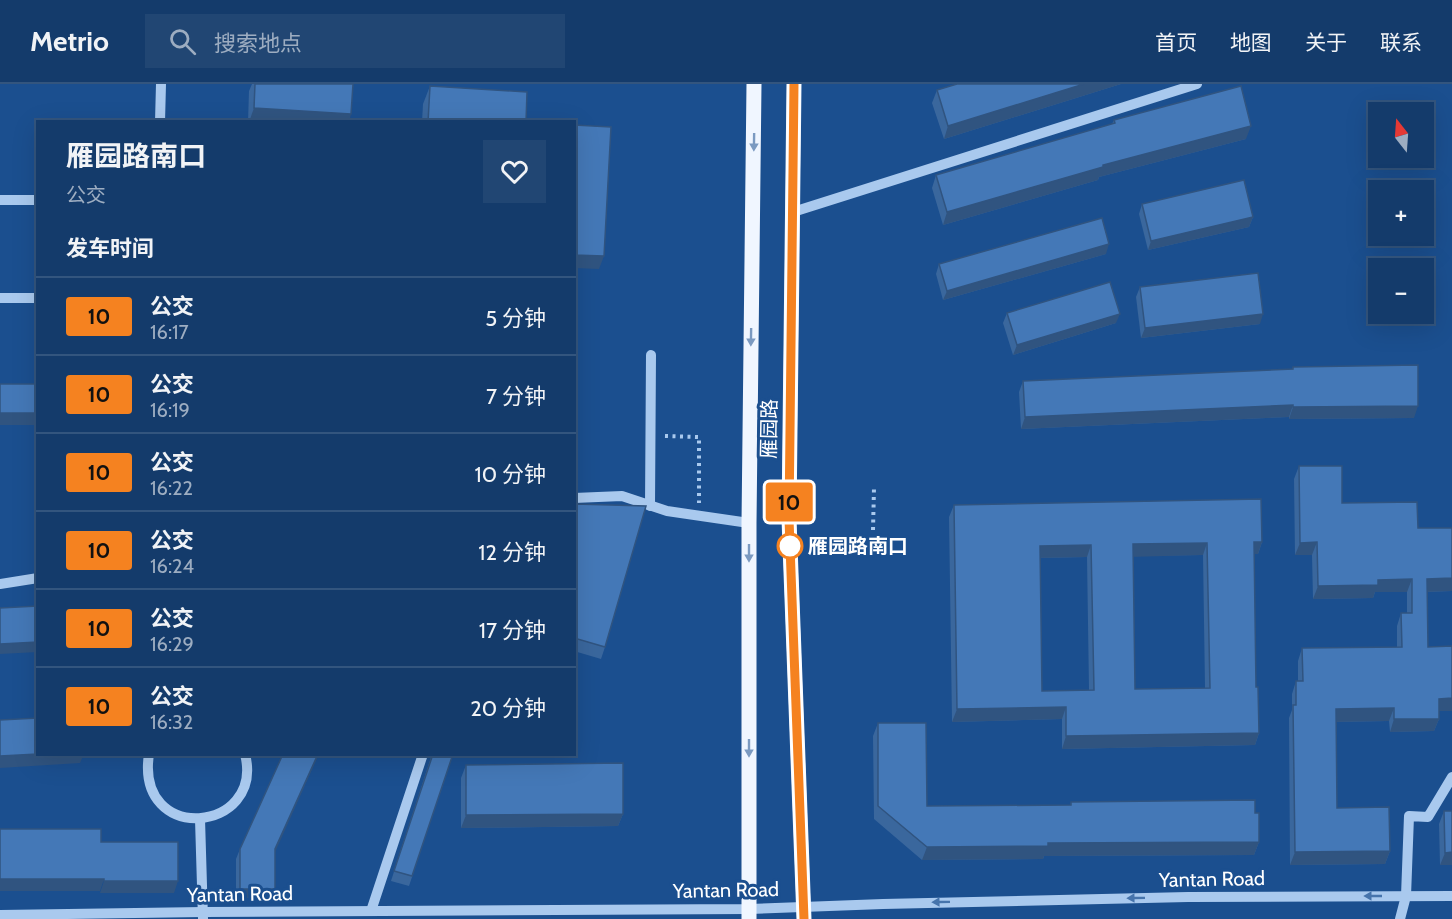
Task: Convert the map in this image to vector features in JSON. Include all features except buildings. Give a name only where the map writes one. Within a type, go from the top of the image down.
[{"type":"main road","name":"雁园路","points":[[749,914],[749,523],[754,84]]},
{"type":"main road","name":"雁园路","points":[[794,84],[789,519],[804,912]]},
{"type":"street","points":[[160,120],[161,84]]},
{"type":"street","points":[[793,212],[1197,84]]},
{"type":"street","points":[[0,200],[36,200]]},
{"type":"street","points":[[0,298],[36,298]]},
{"type":"street","points":[[650,506],[651,355]]},
{"type":"street","points":[[576,498],[622,496],[667,511],[749,523]]},
{"type":"street","points":[[0,584],[36,578]]},
{"type":"street","points":[[149,756],[146,772],[151,791],[163,807],[180,817],[200,819],[219,814],[235,803],[245,785],[248,766],[246,756]]},
{"type":"street","points":[[371,911],[422,756]]},
{"type":"street","points":[[1400,919],[1406,896],[1409,816],[1428,817],[1452,777]]},
{"type":"street","points":[[200,819],[203,915]]},
{"type":"street","name":"Yantan Road","points":[[0,915],[169,916],[371,911],[749,914],[1188,897],[1452,896]]},
{"type":"path","points":[[650,436],[699,437],[699,504]]},
{"type":"path","points":[[873,530],[874,488]]},
{"type":"bus line","name":"10","points":[[794,84],[789,519],[804,919]]},
{"type":"place","name":"雁园路南口","points":[[790,546]]}]
